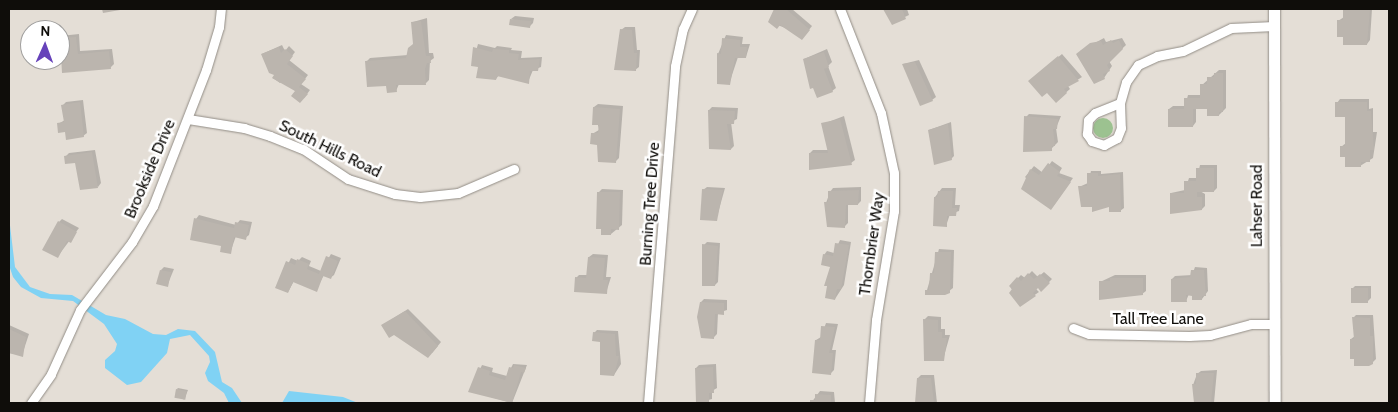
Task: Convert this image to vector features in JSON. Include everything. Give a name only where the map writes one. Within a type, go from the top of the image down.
[{"type":"street","name":"Brookside Drive","points":[[31,403],[48,379],[80,310],[143,225],[188,119],[215,43],[220,9]]},
{"type":"street","name":"Burning Tree Drive","points":[[648,403],[675,66],[683,29],[692,9]]},
{"type":"street","name":"Thornbrier Way","points":[[840,9],[882,113],[894,173],[894,211],[876,320],[869,403]]},
{"type":"street","name":"Lahser Road","points":[[1274,9],[1273,324],[1275,403]]},
{"type":"street","points":[[1120,103],[1095,114],[1088,120],[1087,134],[1092,141],[1104,145],[1118,138],[1121,128],[1120,103],[1131,72],[1147,59],[1183,51],[1231,28],[1274,26]]},
{"type":"street","name":"South Hills Road","points":[[188,119],[244,128],[270,136],[302,149],[348,179],[395,194],[420,197],[458,193],[514,169]]},
{"type":"street","name":"Tall Tree Lane","points":[[1073,328],[1089,334],[1189,336],[1210,335],[1251,324],[1273,324]]},
{"type":"green space","points":[[1099,118],[1107,118],[1113,124],[1113,132],[1107,138],[1099,138],[1093,132],[1093,124]]},
{"type":"water","points":[[9,217],[15,267],[30,287],[50,294],[72,295],[106,315],[125,319],[153,334],[166,335],[178,329],[195,331],[215,352],[222,382],[232,388],[242,403],[229,403],[224,393],[208,381],[205,373],[210,362],[209,356],[190,335],[170,339],[167,353],[141,382],[127,385],[105,368],[105,360],[115,351],[117,344],[104,324],[73,301],[41,298],[21,287],[13,277],[9,265]]},
{"type":"water","points":[[289,391],[343,397],[358,403],[282,403]]},
{"type":"building","points":[[102,9],[120,9],[120,10],[103,13]]},
{"type":"building","points":[[774,9],[786,9],[810,30],[802,40],[780,25],[777,29],[768,22]]},
{"type":"building","points":[[883,9],[902,9],[906,19],[892,25]]},
{"type":"building","points":[[1343,9],[1370,9],[1367,45],[1343,45],[1343,37],[1337,37],[1337,20],[1343,20]]},
{"type":"building","points":[[510,19],[531,21],[530,28],[509,25]]},
{"type":"building","points":[[421,21],[426,56],[430,56],[431,63],[427,63],[425,69],[426,85],[396,85],[397,92],[387,93],[386,86],[367,87],[365,61],[406,58],[408,48],[413,44],[411,22]]},
{"type":"building","points":[[620,29],[632,30],[634,53],[637,53],[636,71],[614,70]]},
{"type":"building","points":[[70,37],[76,37],[78,54],[109,51],[111,69],[62,73],[62,70],[70,70]]},
{"type":"building","points":[[722,38],[740,40],[740,47],[747,47],[746,58],[735,58],[730,85],[717,84],[717,53],[721,54]]},
{"type":"building","points":[[1111,40],[1113,43],[1119,40],[1123,49],[1107,65],[1110,71],[1103,74],[1105,79],[1094,84],[1076,54],[1090,43],[1101,41],[1103,45]]},
{"type":"building","points":[[279,47],[281,53],[285,49],[293,56],[287,64],[306,79],[299,87],[308,94],[300,103],[291,96],[295,91],[272,78],[274,75],[269,73],[261,54]]},
{"type":"building","points":[[473,47],[492,52],[493,49],[509,50],[509,53],[519,54],[518,60],[540,59],[538,71],[530,71],[529,84],[497,76],[496,80],[476,78],[478,67],[471,66]]},
{"type":"building","points":[[824,52],[829,67],[824,69],[833,92],[817,98],[813,88],[810,89],[803,59]]},
{"type":"building","points":[[1058,56],[1079,81],[1064,89],[1067,93],[1056,103],[1047,93],[1042,97],[1028,81]]},
{"type":"building","points":[[915,62],[933,101],[920,106],[902,64]]},
{"type":"building","points":[[1214,73],[1223,73],[1223,112],[1219,112],[1219,116],[1207,116],[1207,109],[1193,109],[1193,127],[1168,127],[1168,109],[1184,109],[1184,98],[1200,98],[1200,84],[1207,84],[1207,77],[1214,77]]},
{"type":"building","points":[[80,102],[84,137],[66,140],[65,132],[58,133],[57,123],[64,122],[61,105]]},
{"type":"building","points":[[1335,102],[1367,102],[1367,111],[1371,111],[1374,150],[1370,150],[1370,162],[1361,162],[1361,167],[1345,167],[1345,157],[1340,157],[1340,146],[1345,146],[1345,117],[1335,117]]},
{"type":"building","points":[[593,107],[620,109],[616,163],[598,162],[597,145],[590,144],[591,133],[598,133],[599,125],[592,125]]},
{"type":"building","points":[[708,110],[735,111],[734,124],[727,124],[731,150],[709,149]]},
{"type":"building","points":[[1024,116],[1058,119],[1057,129],[1053,129],[1055,146],[1052,146],[1052,151],[1023,152]]},
{"type":"building","points":[[840,119],[852,165],[809,170],[809,153],[828,153],[821,123]]},
{"type":"building","points":[[948,124],[952,160],[934,165],[928,130]]},
{"type":"building","points":[[92,152],[98,188],[80,190],[75,163],[65,164],[64,156]]},
{"type":"building","points":[[1048,163],[1060,172],[1057,176],[1071,182],[1051,210],[1021,189],[1030,169],[1039,175]]},
{"type":"building","points":[[1196,168],[1214,168],[1214,192],[1197,192],[1197,197],[1202,197],[1202,210],[1170,214],[1170,193],[1184,193],[1184,181],[1196,181]]},
{"type":"building","points":[[1087,173],[1098,173],[1098,176],[1120,174],[1121,212],[1109,212],[1109,207],[1092,212],[1092,207],[1081,207],[1078,186],[1087,186]]},
{"type":"building","points":[[702,189],[723,190],[717,221],[700,220]]},
{"type":"building","points":[[859,190],[858,205],[846,205],[845,228],[827,227],[824,202],[828,202],[828,191]]},
{"type":"building","points":[[938,191],[953,191],[952,208],[957,208],[956,216],[947,216],[947,227],[933,226],[934,197],[937,197]]},
{"type":"building","points":[[597,192],[620,192],[619,230],[611,229],[611,235],[601,235],[601,229],[596,229]]},
{"type":"building","points":[[194,218],[234,228],[235,222],[249,225],[246,240],[234,237],[231,254],[220,252],[221,246],[190,240]]},
{"type":"building","points":[[58,221],[77,232],[71,243],[67,241],[58,258],[42,250]]},
{"type":"building","points":[[835,243],[849,245],[841,289],[837,289],[835,300],[825,298],[827,286],[824,286],[830,267],[821,265],[823,254],[833,256]]},
{"type":"building","points":[[702,244],[718,246],[715,286],[702,286]]},
{"type":"building","points":[[935,252],[951,252],[950,293],[945,295],[925,295],[925,290],[929,290],[930,273],[934,273]]},
{"type":"building","points":[[326,256],[338,261],[331,279],[323,276],[317,292],[293,282],[288,293],[275,288],[286,261],[295,265],[297,259],[309,264],[307,269],[319,274]]},
{"type":"building","points":[[588,257],[605,258],[603,280],[608,280],[607,294],[574,292],[575,277],[586,278]]},
{"type":"building","points":[[160,270],[171,272],[168,287],[156,284]]},
{"type":"building","points":[[1191,270],[1204,270],[1206,296],[1202,296],[1202,300],[1192,300],[1192,296],[1186,295],[1187,302],[1171,302],[1171,279],[1190,277]]},
{"type":"building","points":[[1028,273],[1034,279],[1040,274],[1050,283],[1041,292],[1038,288],[1033,293],[1036,296],[1020,307],[1009,293],[1012,289],[1009,286],[1017,277],[1021,281]]},
{"type":"building","points":[[1110,278],[1143,278],[1143,295],[1099,300],[1099,281],[1110,281]]},
{"type":"building","points":[[1351,288],[1368,288],[1368,303],[1351,303]]},
{"type":"building","points":[[700,302],[724,303],[724,315],[715,314],[714,339],[701,338],[697,317]]},
{"type":"building","points":[[405,311],[438,346],[428,358],[394,335],[389,338],[381,325]]},
{"type":"building","points":[[1352,317],[1370,318],[1370,336],[1373,336],[1373,364],[1369,366],[1354,366],[1354,359],[1350,359],[1350,339],[1354,339]]},
{"type":"building","points":[[923,319],[938,320],[938,332],[942,332],[942,338],[947,338],[944,361],[924,361]]},
{"type":"building","points":[[821,326],[835,327],[829,353],[833,353],[831,375],[812,373],[815,340],[820,340]]},
{"type":"building","points":[[9,329],[26,337],[23,357],[9,353]]},
{"type":"building","points":[[593,332],[615,334],[616,356],[619,356],[614,376],[600,375],[600,342],[592,341]]},
{"type":"building","points":[[514,365],[526,368],[524,373],[521,372],[512,403],[468,392],[478,367],[490,371],[489,375],[505,380],[509,367],[513,368]]},
{"type":"building","points":[[713,367],[714,393],[709,393],[709,403],[696,403],[695,368]]},
{"type":"building","points":[[1196,373],[1214,373],[1211,403],[1194,403],[1192,384],[1196,384]]},
{"type":"building","points":[[917,378],[931,378],[934,403],[915,403]]},
{"type":"building","points":[[176,389],[187,391],[185,400],[174,398]]},
{"type":"building","points":[[815,394],[831,395],[831,403],[810,403],[810,400],[815,400]]}]
